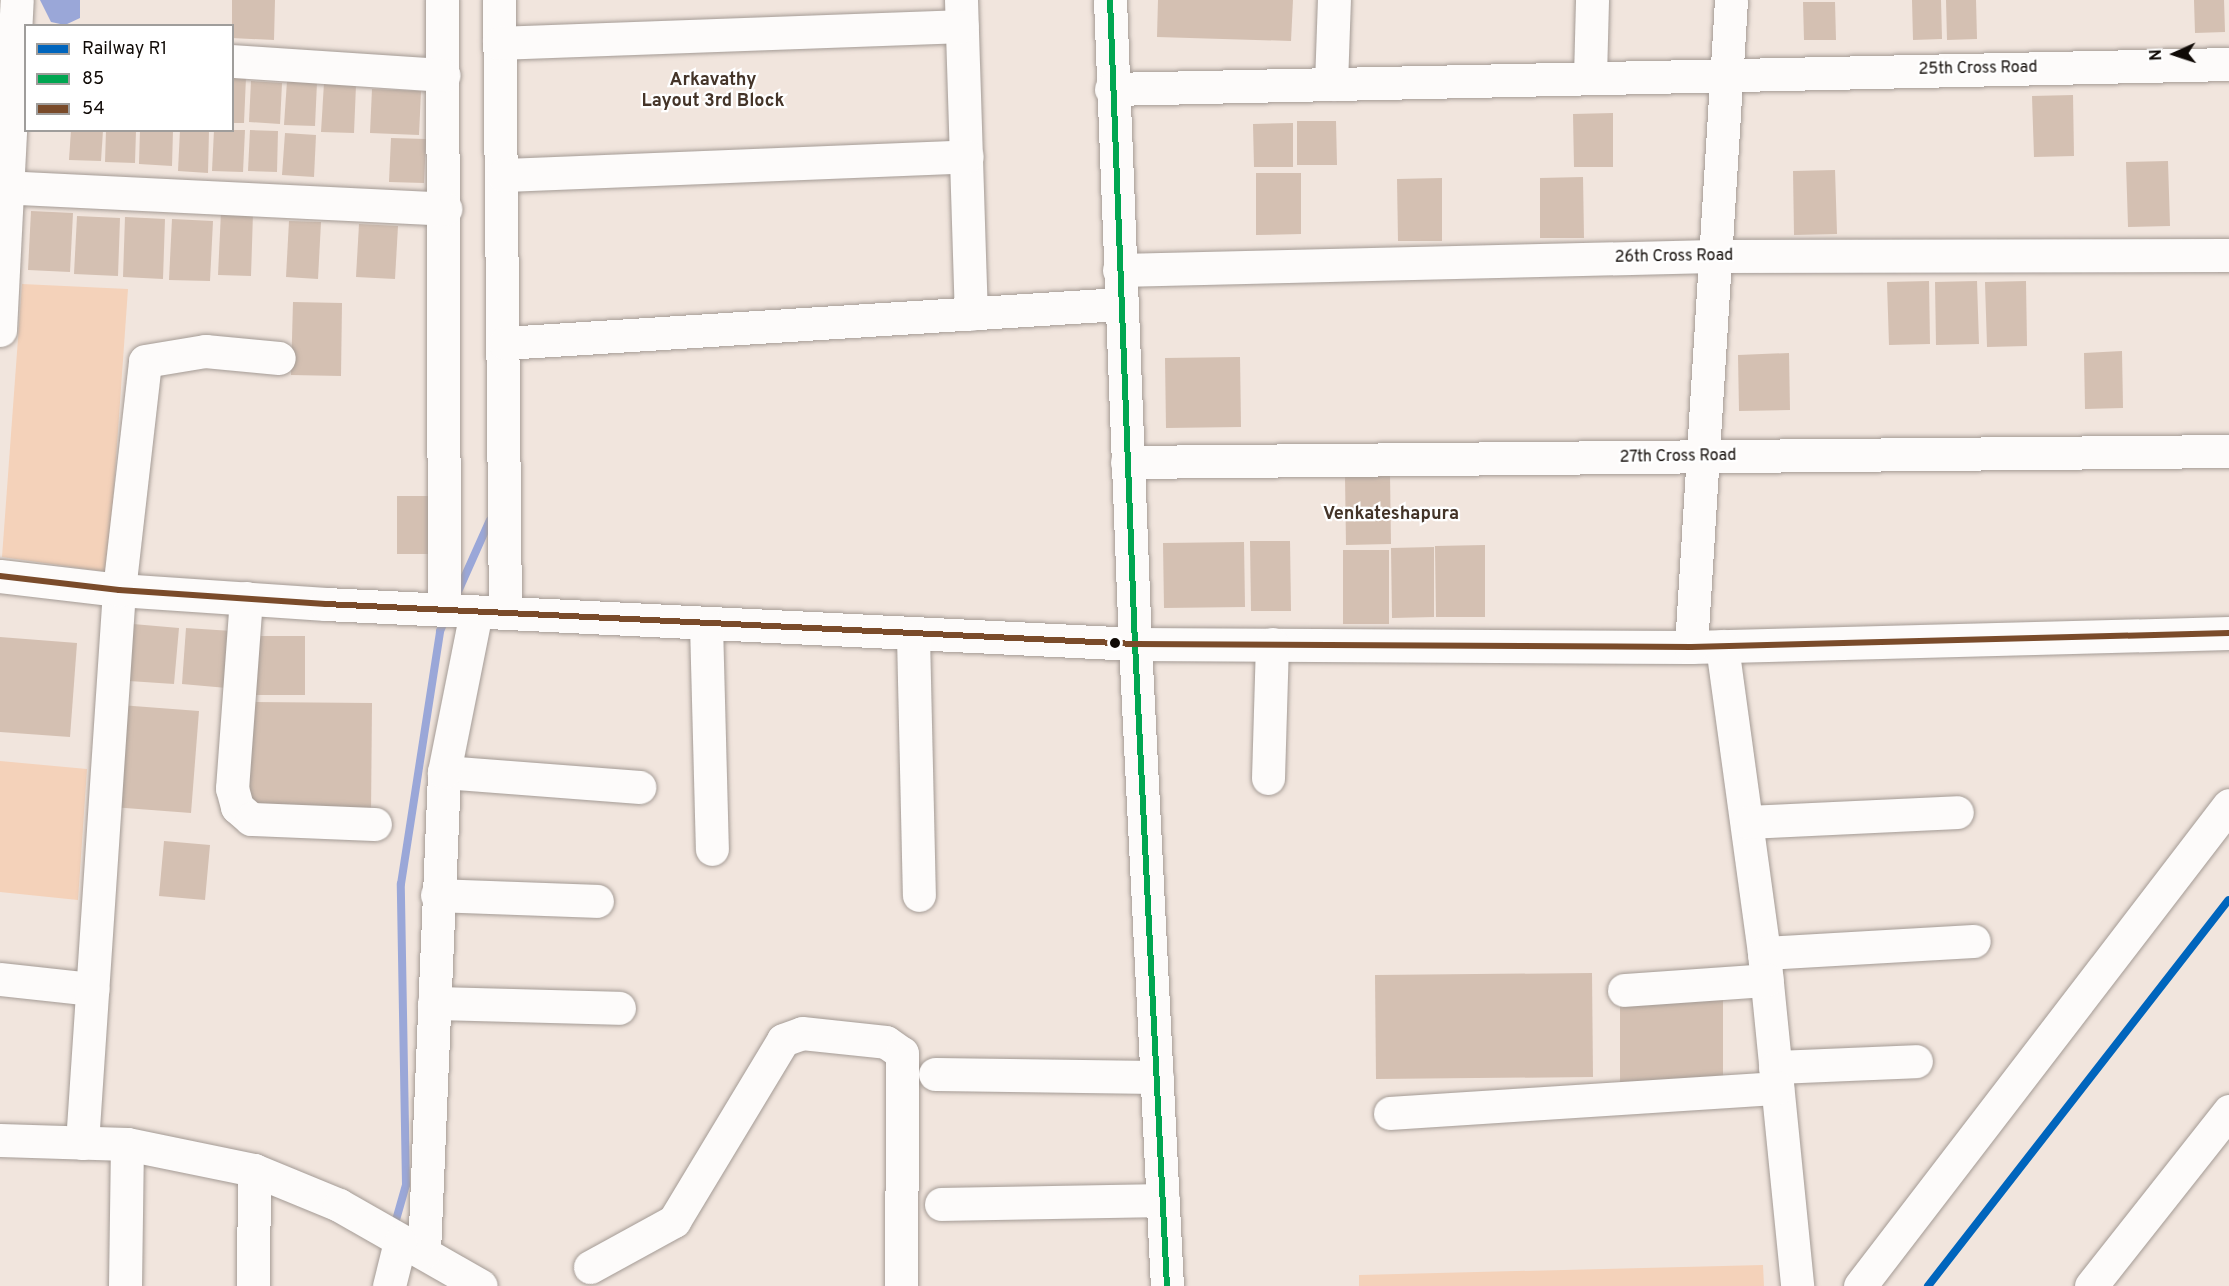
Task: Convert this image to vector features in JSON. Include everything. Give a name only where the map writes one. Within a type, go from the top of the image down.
[{"type":"street","points":[[0,330],[4,187],[17,0]]},
{"type":"street","points":[[442,0],[445,209],[467,612]]},
{"type":"street","points":[[389,1286],[400,1241],[434,1004],[444,772],[506,343],[499,0]]},
{"type":"street","points":[[1110,0],[1111,89],[1135,644],[1167,1286]]},
{"type":"street","points":[[1331,84],[1334,0]]},
{"type":"street","points":[[1590,77],[1592,0]]},
{"type":"street","points":[[1731,0],[1702,457],[1706,646],[1748,822],[1797,1286]]},
{"type":"street","points":[[499,43],[962,13],[971,314]]},
{"type":"street","points":[[234,61],[444,75]]},
{"type":"street","name":"25th Cross Road","points":[[1111,89],[2229,64]]},
{"type":"street","points":[[503,175],[967,156]]},
{"type":"street","points":[[4,187],[445,209]]},
{"type":"street","name":"26th Cross Road","points":[[1119,270],[1713,256],[2229,255]]},
{"type":"street","points":[[506,343],[1120,304]]},
{"type":"street","points":[[82,1143],[119,590],[145,362],[205,351],[279,358]]},
{"type":"street","name":"27th Cross Road","points":[[1127,462],[2229,451]]},
{"type":"street","points":[[0,576],[119,590],[467,612],[913,636],[1135,644],[1706,646],[2229,633]]},
{"type":"street","points":[[246,598],[232,788],[237,807],[251,819],[375,824]]},
{"type":"street","points":[[706,624],[712,849]]},
{"type":"street","points":[[913,636],[919,895]]},
{"type":"street","points":[[1268,778],[1272,645]]},
{"type":"street","points":[[444,772],[639,787]]},
{"type":"street","points":[[1860,1286],[2229,805]]},
{"type":"street","points":[[1748,822],[1957,812]]},
{"type":"street","points":[[437,895],[597,901]]},
{"type":"street","points":[[1624,990],[1765,967],[1974,941]]},
{"type":"street","points":[[0,979],[92,989]]},
{"type":"street","points":[[434,1004],[619,1008]]},
{"type":"street","points":[[590,1267],[674,1221],[783,1040],[802,1033],[886,1042],[902,1053],[901,1286]]},
{"type":"street","points":[[1390,1113],[1776,1078],[1916,1061]]},
{"type":"street","points":[[934,1074],[1157,1077]]},
{"type":"street","points":[[2091,1286],[2229,1111]]},
{"type":"street","points":[[0,1140],[127,1144],[255,1170],[339,1205],[481,1286]]},
{"type":"street","points":[[125,1286],[127,1144]]},
{"type":"street","points":[[253,1286],[255,1170]]},
{"type":"street","points":[[941,1204],[1163,1200]]},
{"type":"shaded area","points":[[22,284],[128,289],[108,572],[2,557]]},
{"type":"shaded area","points":[[0,761],[87,769],[78,900],[0,892]]},
{"type":"shaded area","points":[[1763,1265],[1764,1286],[1359,1286],[1359,1275]]},
{"type":"water","points":[[40,0],[80,0],[80,18],[67,24],[51,22]]},
{"type":"building","points":[[232,0],[275,0],[274,40],[234,38],[234,24],[232,24]]},
{"type":"building","points":[[1158,0],[1293,0],[1291,41],[1157,37]]},
{"type":"building","points":[[1912,0],[1941,0],[1942,39],[1913,40]]},
{"type":"building","points":[[1946,0],[1976,0],[1977,39],[1947,40]]},
{"type":"building","points":[[2194,0],[2224,0],[2225,32],[2195,33]]},
{"type":"building","points":[[1803,2],[1835,2],[1836,40],[1804,40]]},
{"type":"building","points":[[234,77],[246,77],[244,123],[234,123]]},
{"type":"building","points":[[251,81],[282,83],[280,124],[249,122]]},
{"type":"building","points":[[287,81],[317,82],[315,126],[284,125]]},
{"type":"building","points":[[324,83],[356,85],[354,133],[321,132]]},
{"type":"building","points":[[372,89],[421,91],[419,135],[370,133]]},
{"type":"building","points":[[2073,95],[2074,156],[2034,157],[2032,96]]},
{"type":"building","points":[[1613,113],[1613,167],[1574,167],[1573,114]]},
{"type":"building","points":[[1297,121],[1336,121],[1337,165],[1297,165]]},
{"type":"building","points":[[1293,123],[1293,167],[1254,167],[1253,124]]},
{"type":"building","points":[[245,130],[243,172],[212,171],[214,132]]},
{"type":"building","points":[[250,130],[278,131],[277,172],[248,171]]},
{"type":"building","points":[[71,132],[103,132],[101,161],[69,160]]},
{"type":"building","points":[[106,132],[136,132],[135,163],[105,162]]},
{"type":"building","points":[[140,132],[173,132],[172,166],[139,164]]},
{"type":"building","points":[[180,132],[209,132],[208,173],[178,171]]},
{"type":"building","points":[[285,133],[316,135],[314,177],[282,175]]},
{"type":"building","points":[[391,138],[426,139],[424,183],[389,182]]},
{"type":"building","points":[[2168,161],[2170,226],[2128,227],[2126,162]]},
{"type":"building","points":[[1835,170],[1837,234],[1794,235],[1793,171]]},
{"type":"building","points":[[1256,173],[1301,173],[1301,234],[1256,235]]},
{"type":"building","points":[[1583,177],[1584,238],[1540,238],[1540,178]]},
{"type":"building","points":[[1442,178],[1442,241],[1398,241],[1397,179]]},
{"type":"building","points":[[31,211],[73,213],[70,272],[28,270]]},
{"type":"building","points":[[221,212],[253,213],[251,276],[218,275]]},
{"type":"building","points":[[77,216],[120,218],[118,276],[74,274]]},
{"type":"building","points":[[125,217],[165,219],[163,279],[123,277]]},
{"type":"building","points":[[172,219],[213,221],[210,281],[169,280]]},
{"type":"building","points":[[289,221],[321,222],[318,279],[286,277]]},
{"type":"building","points":[[359,224],[398,226],[395,279],[356,277]]},
{"type":"building","points":[[1929,281],[1930,344],[1889,345],[1887,282]]},
{"type":"building","points":[[1977,281],[1979,344],[1936,345],[1935,282]]},
{"type":"building","points":[[2026,281],[2027,346],[1987,347],[1985,282]]},
{"type":"building","points":[[293,302],[342,303],[341,376],[291,375]]},
{"type":"building","points":[[2122,351],[2123,408],[2085,409],[2084,353]]},
{"type":"building","points":[[1789,353],[1790,410],[1739,411],[1738,355]]},
{"type":"building","points":[[1240,357],[1241,427],[1166,428],[1165,358]]},
{"type":"building","points":[[1390,475],[1391,544],[1346,545],[1345,476]]},
{"type":"building","points":[[397,496],[431,496],[431,554],[397,554]]},
{"type":"building","points":[[1250,541],[1290,541],[1291,611],[1251,611]]},
{"type":"building","points":[[1244,542],[1245,607],[1164,608],[1163,543]]},
{"type":"building","points":[[1485,545],[1485,617],[1436,617],[1435,546]]},
{"type":"building","points":[[1434,547],[1434,617],[1392,618],[1391,548]]},
{"type":"building","points":[[1343,550],[1389,550],[1389,624],[1343,624]]},
{"type":"building","points":[[133,624],[179,628],[174,684],[129,681]]},
{"type":"building","points":[[186,628],[232,631],[227,688],[182,684]]},
{"type":"building","points":[[251,636],[305,636],[305,695],[251,695]]},
{"type":"building","points":[[0,637],[77,643],[70,737],[0,732]]},
{"type":"building","points":[[250,702],[372,703],[371,814],[250,814]]},
{"type":"building","points":[[120,705],[199,711],[191,813],[112,807]]},
{"type":"building","points":[[164,841],[210,845],[205,900],[159,896]]},
{"type":"building","points":[[1592,973],[1593,1077],[1376,1079],[1375,975]]},
{"type":"building","points":[[1723,994],[1723,1082],[1620,1082],[1620,995]]},
{"type":"waterway","points":[[456,596],[490,520]]},
{"type":"waterway","points":[[394,1227],[406,1185],[401,884],[440,631],[446,618]]},
{"type":"railway","points":[[1928,1286],[2229,900]]},
{"type":"rail line","name":"R1","points":[[1928,1286],[2229,900]]},
{"type":"transit line","name":"85","points":[[1110,0],[1135,644],[1167,1286]]},
{"type":"transit line","name":"54","points":[[0,576],[119,590],[326,604],[1135,644],[1691,647],[2229,633]]},
{"type":"district","name":"Arkavathy Layout 3rd Block","points":[[713,92]]},
{"type":"district","name":"Venkateshapura","points":[[1391,515]]}]
